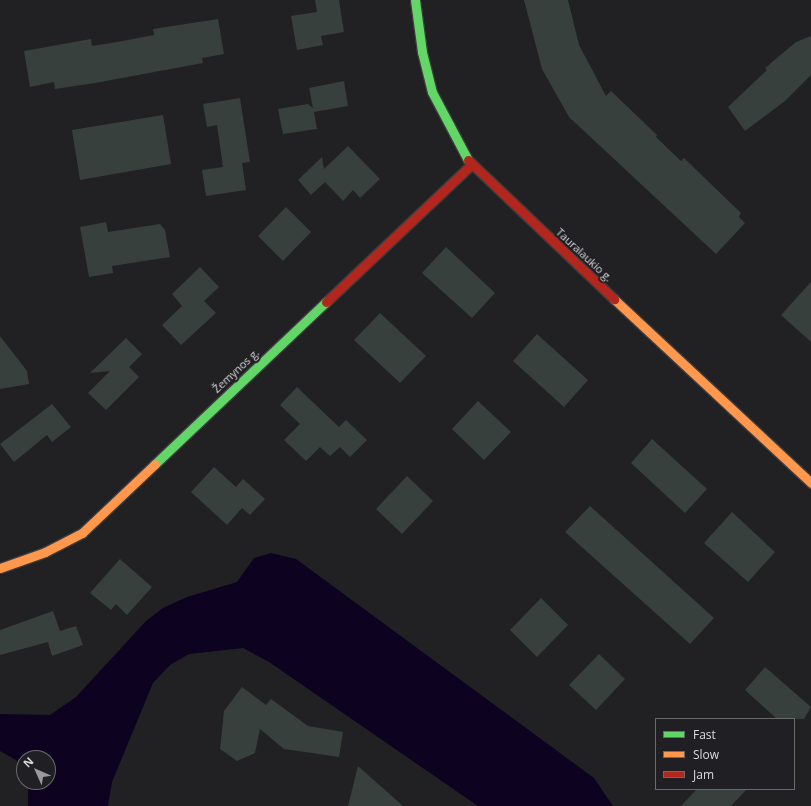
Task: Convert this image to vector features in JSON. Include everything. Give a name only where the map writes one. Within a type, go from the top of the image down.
[{"type":"street","name":"Tauralaukio g.","points":[[415,0],[422,52],[432,92],[452,135],[471,165],[811,483]]},
{"type":"street","name":"Žemynos g.","points":[[0,568],[44,552],[82,533],[471,165]]},
{"type":"shaded area","points":[[271,553],[296,559],[594,778],[613,806],[478,806],[269,662],[243,648],[189,654],[170,665],[153,683],[112,782],[108,806],[28,806],[28,790],[56,790],[56,750],[16,750],[16,760],[0,751],[0,714],[50,715],[76,697],[146,621],[163,608],[187,597],[237,582],[254,558]]},
{"type":"building","points":[[315,0],[339,0],[344,32],[321,36],[323,45],[297,50],[291,16],[317,12]]},
{"type":"building","points":[[524,0],[568,0],[579,45],[606,96],[611,91],[657,135],[656,137],[681,161],[684,158],[741,213],[739,217],[745,223],[716,254],[569,117],[542,69]]},
{"type":"building","points":[[218,19],[224,54],[202,58],[203,63],[55,89],[54,82],[30,87],[24,51],[91,39],[92,46],[117,42],[154,35],[153,29]]},
{"type":"building","points":[[811,36],[811,75],[785,101],[745,131],[728,107],[767,70],[765,68],[796,42]]},
{"type":"building","points":[[344,81],[348,106],[314,112],[317,129],[283,134],[278,109],[308,104],[313,108],[309,88]]},
{"type":"building","points":[[240,98],[250,162],[242,163],[246,190],[206,196],[202,170],[223,167],[217,125],[207,127],[203,104]]},
{"type":"building","points":[[163,115],[171,164],[80,180],[72,130]]},
{"type":"building","points":[[348,146],[380,179],[360,198],[353,190],[343,201],[325,182],[311,195],[298,180],[322,157],[324,169]]},
{"type":"building","points":[[286,207],[311,232],[283,261],[258,236]]},
{"type":"building","points":[[106,222],[108,232],[160,224],[165,230],[170,257],[112,266],[113,273],[89,277],[80,227]]},
{"type":"building","points":[[446,247],[495,293],[472,318],[422,273]]},
{"type":"building","points":[[200,267],[219,287],[204,301],[216,313],[181,345],[162,325],[182,306],[172,294]]},
{"type":"building","points":[[811,282],[811,342],[781,315]]},
{"type":"building","points":[[380,313],[426,356],[400,383],[354,340]]},
{"type":"building","points":[[537,334],[588,380],[564,407],[513,361]]},
{"type":"building","points":[[0,336],[27,371],[29,384],[0,389]]},
{"type":"building","points":[[126,338],[142,354],[129,367],[139,377],[106,410],[88,393],[110,371],[90,373]]},
{"type":"building","points":[[297,387],[339,427],[346,420],[367,440],[350,457],[340,447],[330,456],[320,447],[306,461],[284,440],[300,424],[280,405]]},
{"type":"building","points":[[478,401],[511,432],[484,460],[452,429]]},
{"type":"building","points":[[52,404],[71,427],[52,442],[47,435],[14,462],[0,444]]},
{"type":"building","points":[[652,439],[707,489],[685,513],[631,463]]},
{"type":"building","points":[[214,467],[236,487],[243,479],[265,499],[250,515],[242,508],[227,525],[191,492]]},
{"type":"building","points":[[407,476],[433,501],[402,534],[376,509]]},
{"type":"building","points":[[590,506],[714,618],[690,644],[565,532]]},
{"type":"building","points":[[732,512],[775,552],[748,582],[704,543]]},
{"type":"building","points":[[120,559],[152,587],[127,615],[116,604],[111,610],[90,593]]},
{"type":"building","points":[[541,598],[568,625],[537,657],[510,630]]},
{"type":"building","points":[[53,611],[60,631],[76,626],[83,645],[52,656],[48,642],[0,655],[0,630]]},
{"type":"building","points":[[599,654],[625,679],[596,710],[569,685]]},
{"type":"building","points":[[765,667],[811,707],[804,719],[776,718],[745,690]]},
{"type":"building","points":[[242,687],[266,705],[271,699],[308,726],[343,732],[339,757],[284,749],[260,729],[255,753],[237,761],[220,749],[224,711]]},
{"type":"building","points":[[358,766],[403,806],[348,806]]},
{"type":"building","points":[[696,790],[746,790],[731,806],[681,806]]},
{"type":"traffic: fast","points":[[415,0],[422,52],[432,92],[468,160]]},
{"type":"traffic: fast","points":[[155,464],[326,302]]},
{"type":"traffic: slow","points":[[614,299],[811,483]]},
{"type":"traffic: slow","points":[[0,568],[45,552],[82,533],[155,464]]},
{"type":"traffic: jam","points":[[468,160],[614,299]]},
{"type":"traffic: jam","points":[[326,302],[471,165]]}]
